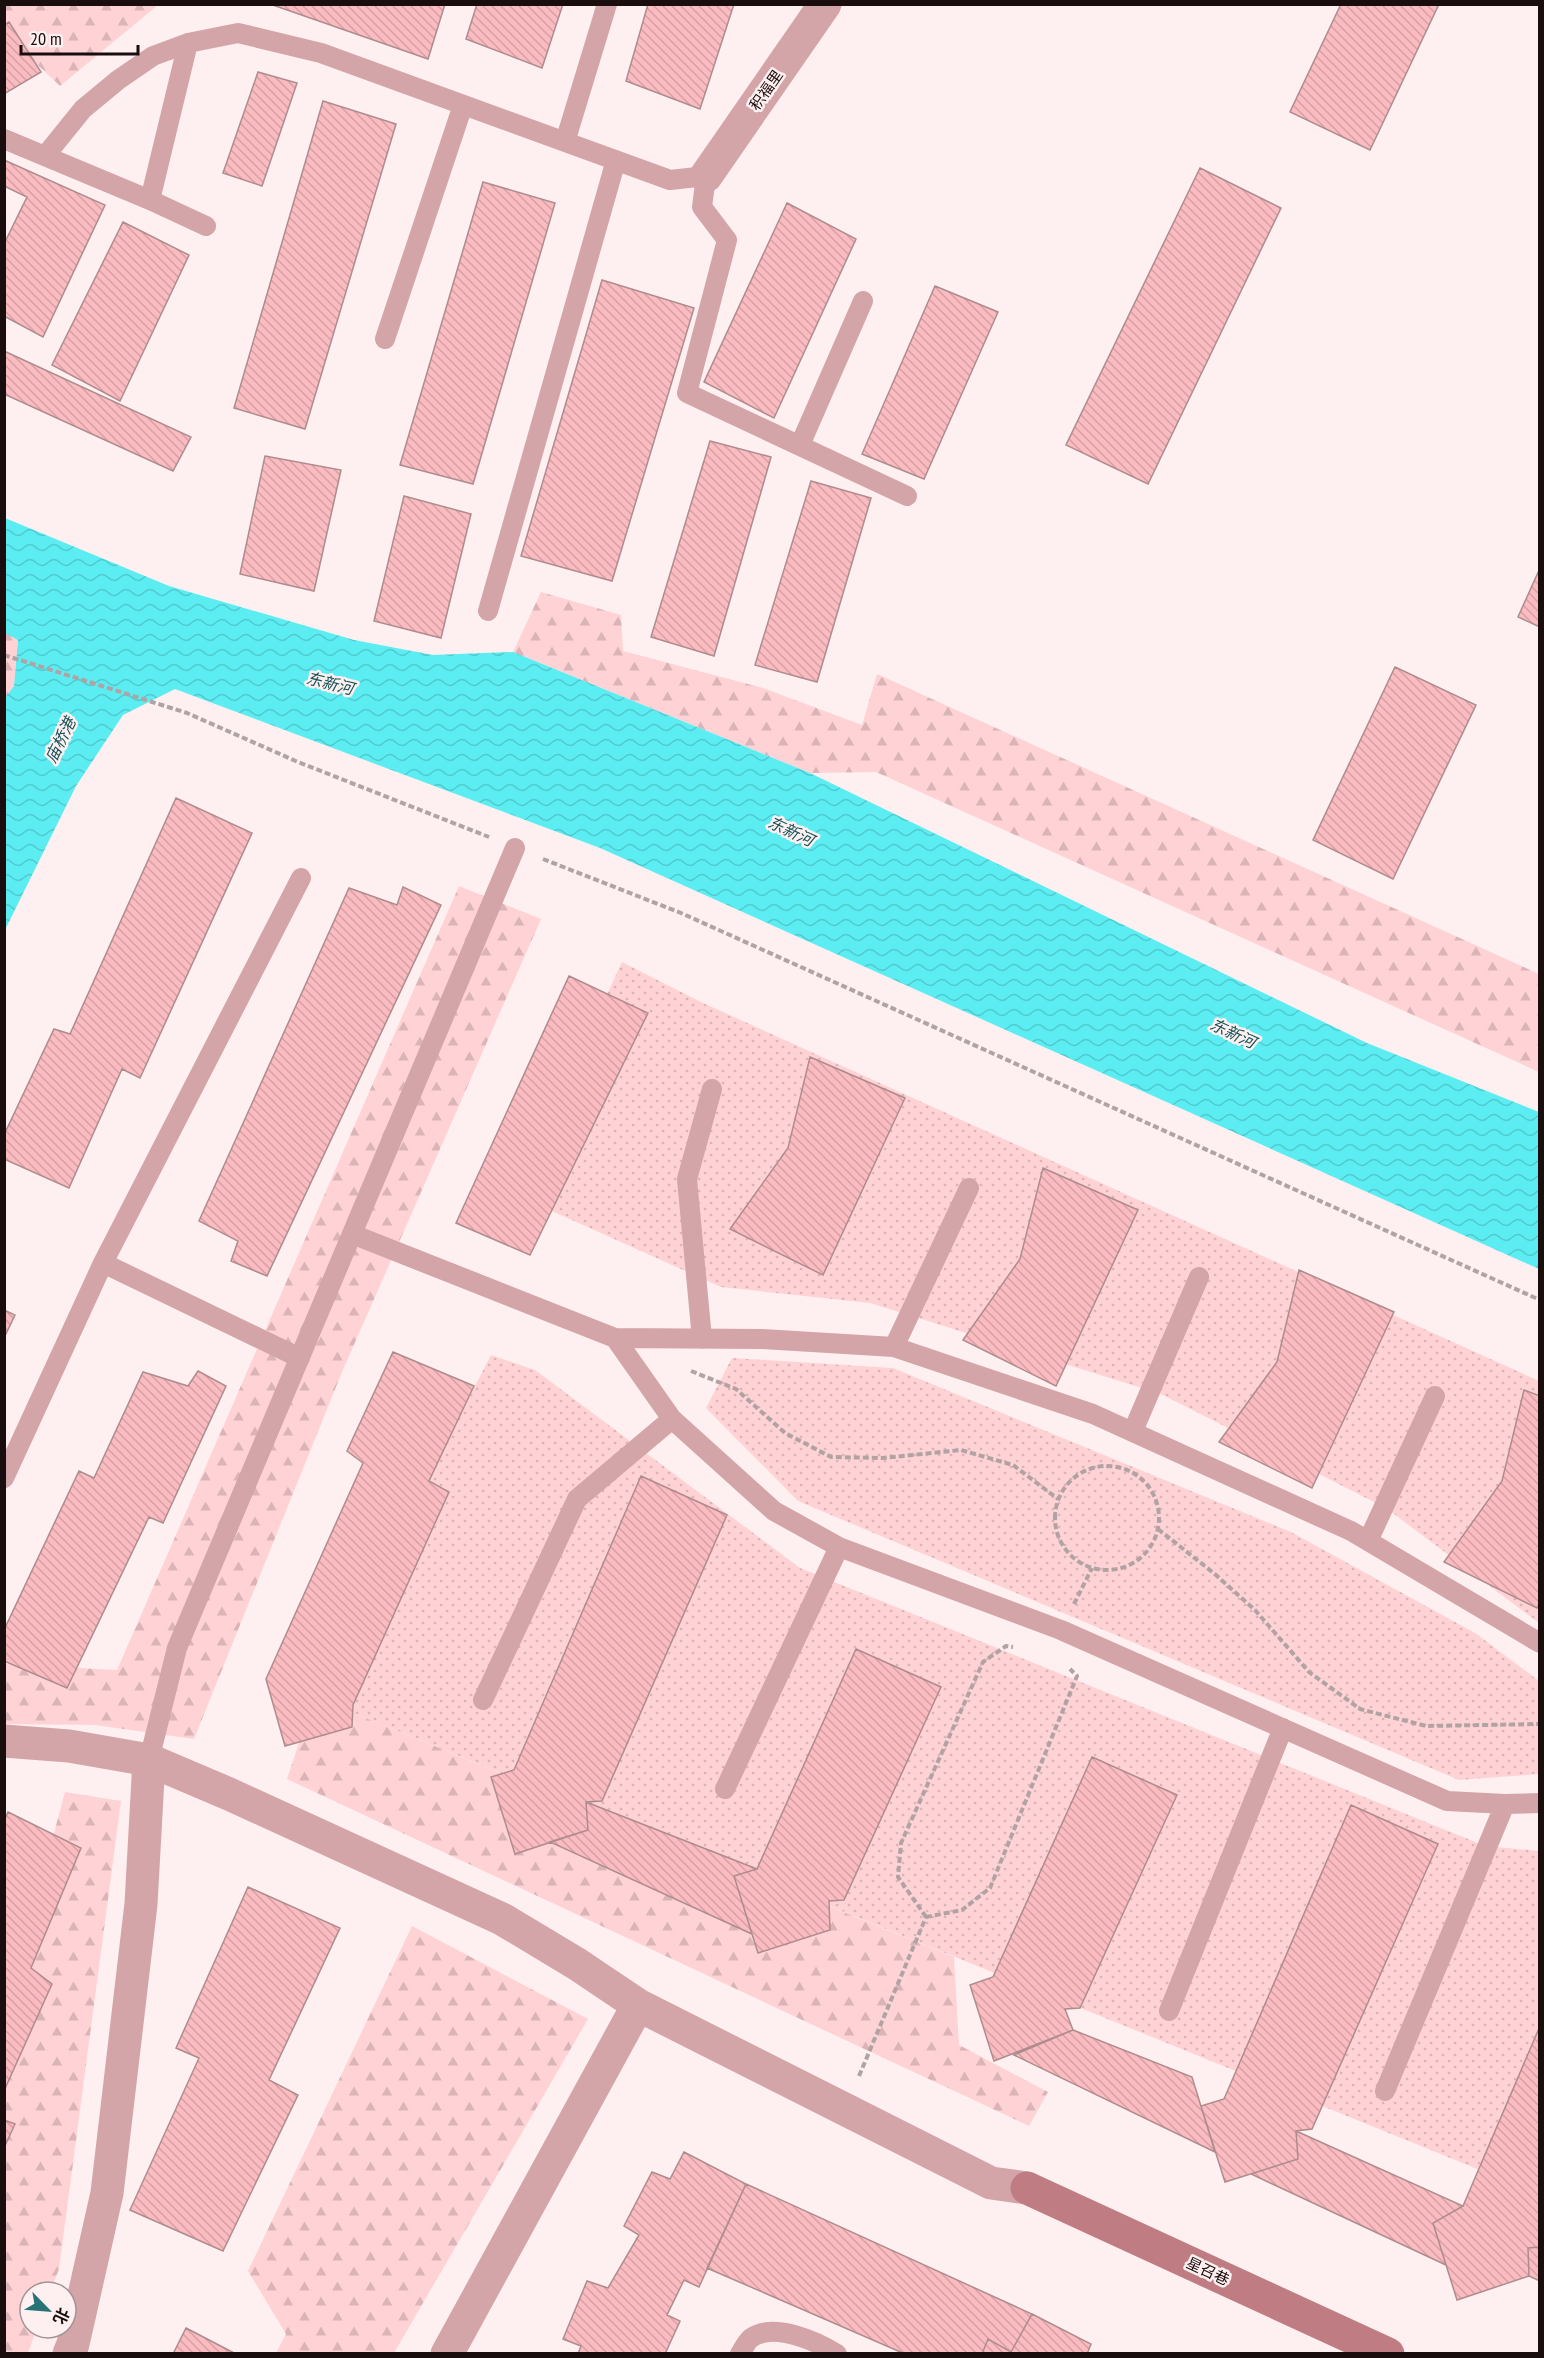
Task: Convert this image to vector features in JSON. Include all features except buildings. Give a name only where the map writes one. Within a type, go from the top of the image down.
[{"type":"street","name":"积福里","points":[[706,176],[825,4]]},
{"type":"street","points":[[4,1741],[69,1746],[148,1760],[229,1794],[502,1919],[577,1964],[638,2005],[845,2110]]},
{"type":"street","points":[[69,2354],[107,2193],[141,1904],[148,1760]]},
{"type":"street","points":[[447,2354],[638,2005]]},
{"type":"street","name":"星召巷","points":[[845,2110],[991,2183],[1027,2188],[1388,2354]]},
{"type":"lane","points":[[564,142],[607,4]]},
{"type":"lane","points":[[45,156],[83,110],[118,80],[153,56],[188,43],[238,33],[321,53],[670,180],[706,176],[702,207],[727,240],[687,393],[907,496]]},
{"type":"lane","points":[[150,200],[188,43]]},
{"type":"lane","points":[[385,339],[463,105]]},
{"type":"lane","points":[[4,139],[206,226]]},
{"type":"lane","points":[[488,611],[616,160]]},
{"type":"lane","points":[[800,445],[863,301]]},
{"type":"lane","points":[[148,1760],[177,1648],[515,848]]},
{"type":"lane","points":[[4,1479],[103,1263],[301,878]]},
{"type":"lane","points":[[702,1339],[687,1179],[712,1089]]},
{"type":"lane","points":[[894,1347],[969,1188]]},
{"type":"lane","points":[[352,1234],[615,1338],[762,1339],[894,1347],[1093,1414],[1351,1531],[1539,1643]]},
{"type":"lane","points":[[103,1263],[300,1358]]},
{"type":"lane","points":[[1133,1431],[1199,1277]]},
{"type":"lane","points":[[615,1338],[672,1419],[774,1511],[839,1547],[1061,1630],[1447,1801],[1539,1803]]},
{"type":"lane","points":[[1368,1541],[1435,1396]]},
{"type":"lane","points":[[483,1700],[577,1499],[672,1419]]},
{"type":"lane","points":[[725,1789],[839,1547]]},
{"type":"lane","points":[[1169,2011],[1283,1728]]},
{"type":"lane","points":[[1385,2091],[1505,1804]]},
{"type":"lane","points":[[740,2354],[751,2338],[776,2330],[825,2346],[837,2354]]},
{"type":"path","points":[[4,655],[187,713],[298,762],[681,913],[1539,1300]]},
{"type":"path","points":[[681,1366],[736,1389],[785,1433],[831,1457],[883,1458],[961,1450],[1013,1465],[1058,1499]]},
{"type":"path","points":[[1114,1466],[1130,1471],[1144,1481],[1155,1495],[1159,1512],[1158,1529],[1152,1545],[1140,1558],[1126,1567],[1109,1570],[1092,1568],[1076,1560],[1065,1548],[1057,1532],[1055,1515],[1058,1499],[1068,1484],[1080,1473],[1096,1467],[1114,1466]]},
{"type":"path","points":[[1158,1529],[1216,1575],[1255,1610],[1309,1672],[1360,1710],[1426,1726],[1539,1724]]},
{"type":"path","points":[[926,1917],[962,1910],[990,1888],[1077,1676],[1050,1652],[1092,1568]]},
{"type":"path","points":[[926,1917],[898,1877],[901,1843],[983,1662],[1006,1646],[1017,1647]]},
{"type":"path","points":[[845,2110],[926,1917]]},
{"type":"green space","points":[[4,5],[158,5],[60,86],[5,34]]},
{"type":"green space","points":[[541,592],[621,615],[623,651],[763,688],[862,725],[877,674],[1539,974],[1539,1072],[876,772],[810,773],[513,652]]},
{"type":"green space","points":[[5,633],[18,640],[14,686],[5,699]]},
{"type":"green space","points":[[459,886],[541,919],[342,1372],[194,1739],[95,1725],[5,1724],[4,1664],[117,1670]]},
{"type":"green space","points":[[622,962],[703,1003],[1539,1381],[1539,1623],[1386,1508],[1161,1394],[870,1303],[721,1287],[514,1194]]},
{"type":"green space","points":[[491,1355],[535,1370],[800,1568],[1485,1846],[1539,1851],[1539,2194],[314,1697]]},
{"type":"green space","points":[[732,1358],[893,1368],[1291,1532],[1475,1633],[1539,1681],[1539,1774],[1459,1780],[798,1501],[706,1408]]},
{"type":"green space","points":[[314,1697],[954,1957],[959,2045],[1048,2092],[1029,2126],[287,1779]]},
{"type":"green space","points":[[65,1792],[121,1801],[59,2269],[55,2280],[18,2280],[18,2340],[33,2340],[28,2353],[5,2354],[5,2015]]},
{"type":"green space","points":[[412,1926],[588,2019],[394,2353],[276,2353],[286,2334],[248,2271]]},
{"type":"water","points":[[5,518],[169,586],[354,640],[433,655],[513,652],[810,773],[1367,1043],[1539,1112],[1539,1269],[600,848],[175,689],[123,715],[76,786],[5,930],[4,699],[14,686],[18,640],[5,633]]},
{"type":"water label","name":"东新河","points":[[330,683]]},
{"type":"water label","name":"庙桥港","points":[[60,740]]},
{"type":"water label","name":"东新河","points":[[791,831]]},
{"type":"water label","name":"东新河","points":[[1233,1033]]}]
